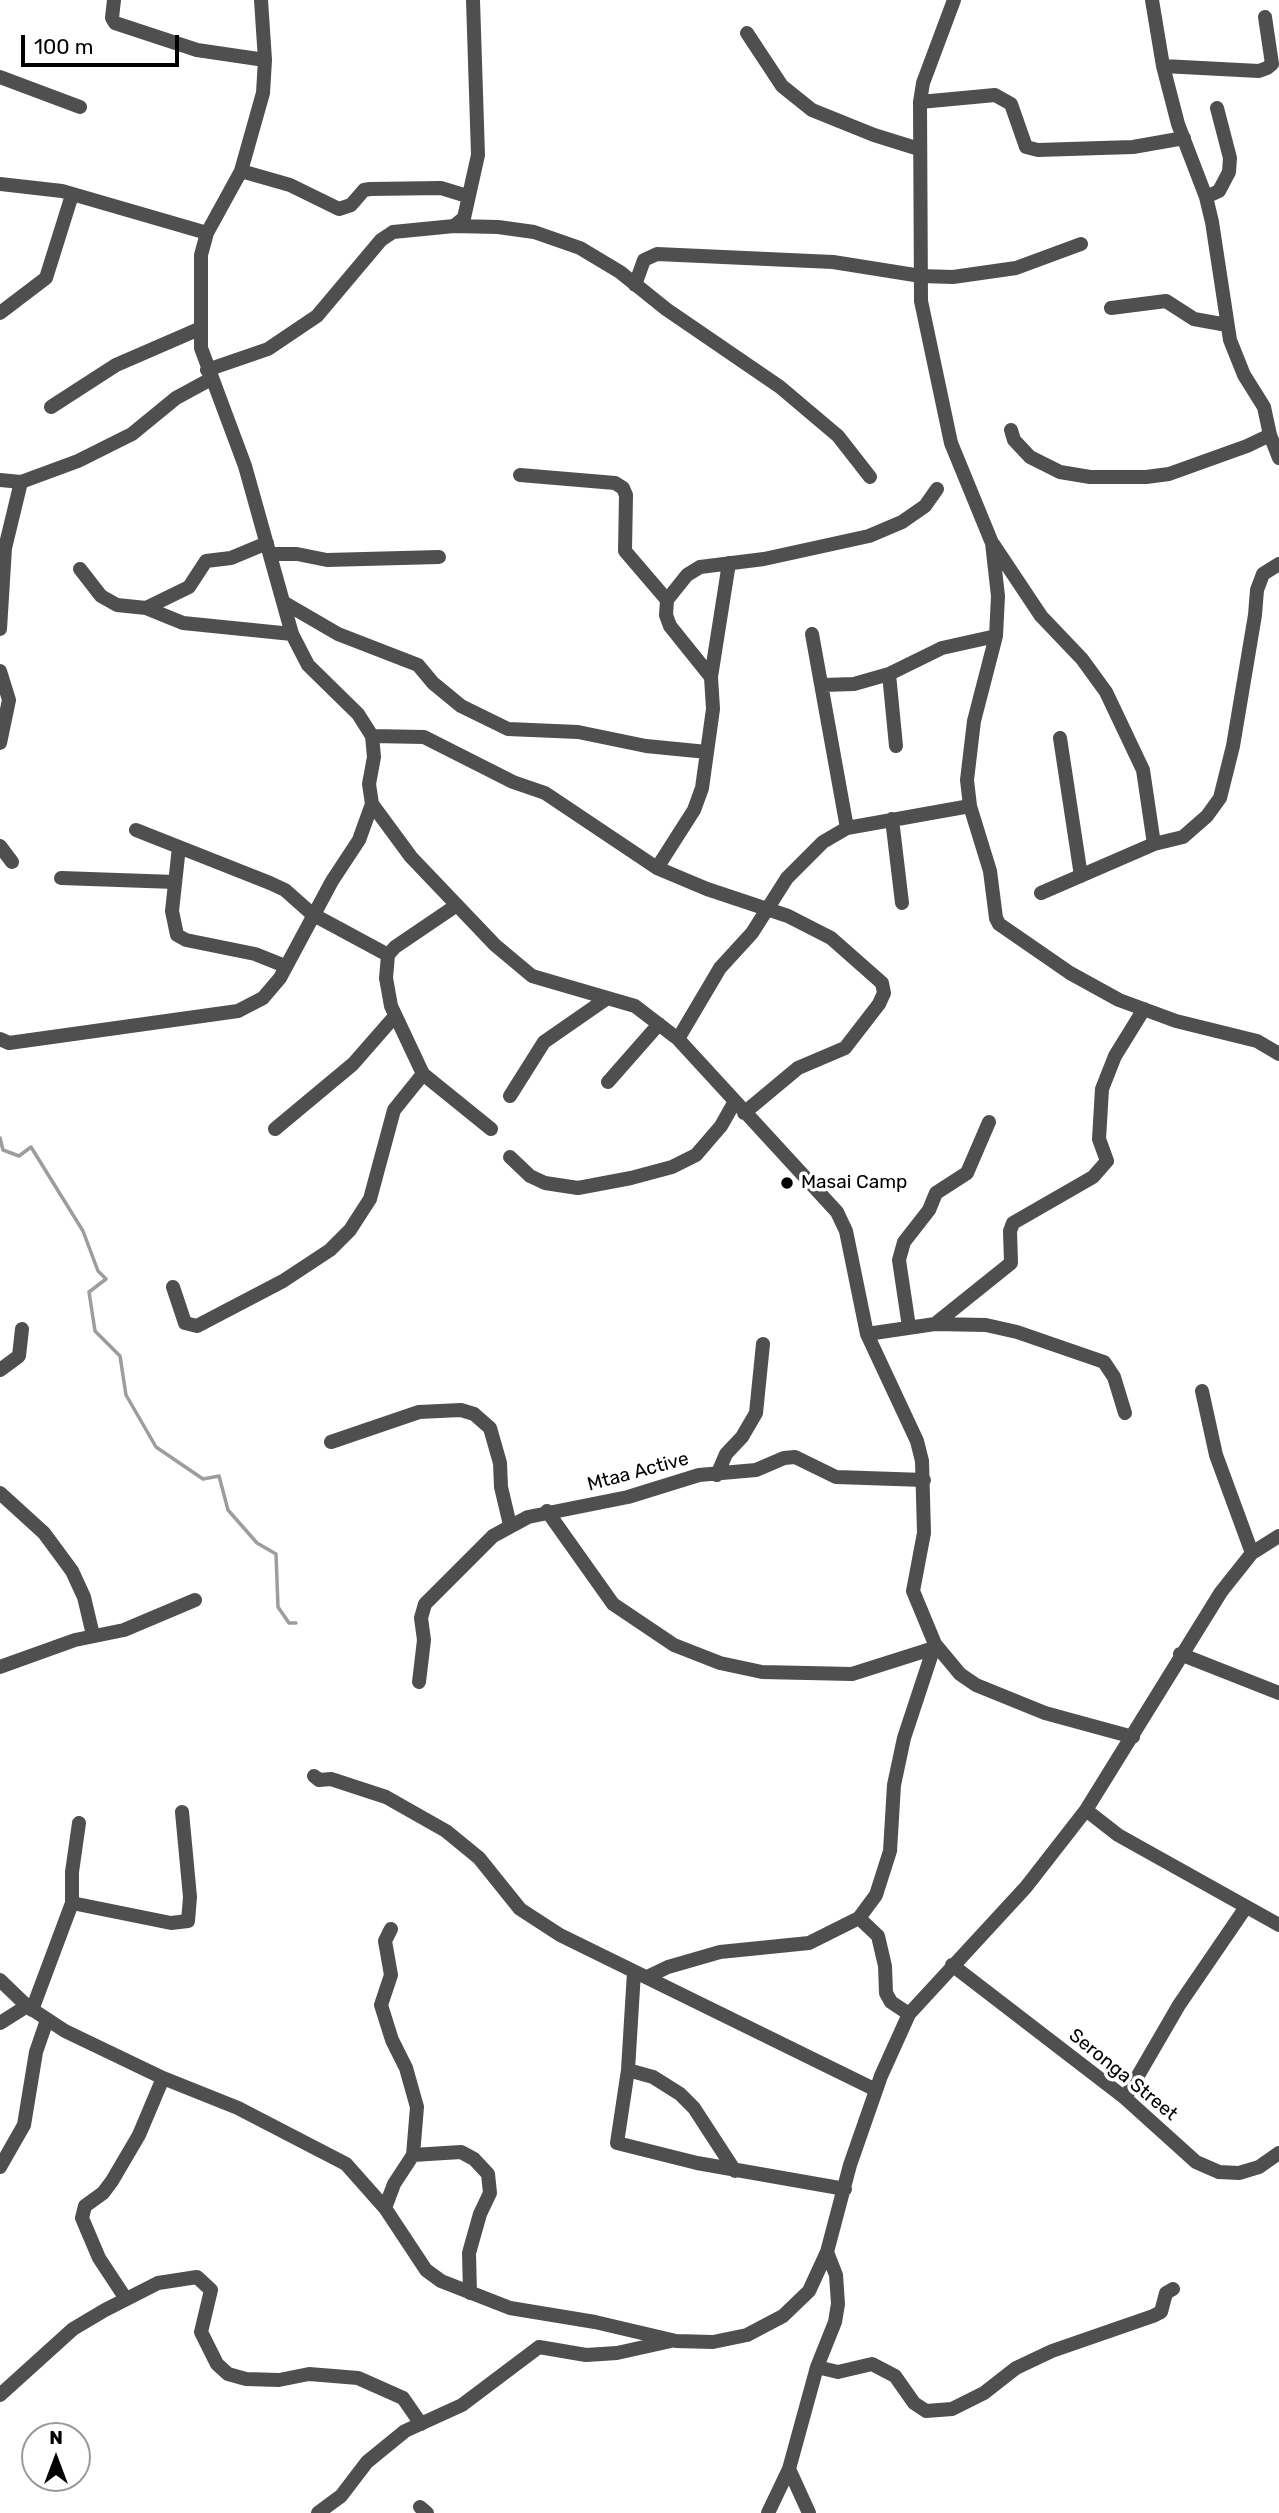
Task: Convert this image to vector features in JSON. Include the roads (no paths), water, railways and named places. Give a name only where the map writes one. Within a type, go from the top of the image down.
[{"type":"street","points":[[114,0],[112,18],[115,23],[197,50],[265,60]]},
{"type":"street","points":[[261,0],[265,60],[262,93],[241,171],[207,233],[201,255],[202,302],[199,328],[209,374],[245,466],[292,634],[308,665],[358,714],[372,736],[374,757],[369,784],[373,804],[411,857],[495,945],[532,976],[635,1006],[659,1024],[678,1039],[837,1212],[846,1231],[867,1334],[917,1441],[924,1480],[924,1533],[913,1591],[933,1646],[960,1674],[976,1685],[1045,1713],[1133,1737]]},
{"type":"street","points":[[454,226],[464,218],[478,155],[473,0]]},
{"type":"street","points":[[954,0],[923,83],[919,149],[921,300],[951,443],[992,543],[1041,616],[1082,659],[1106,692],[1143,770],[1154,844]]},
{"type":"street","points":[[1152,0],[1163,66],[1184,138],[1206,197],[1227,325],[1237,359],[1264,407],[1270,435],[1279,458]]},
{"type":"street","points":[[1163,66],[1259,71],[1267,68],[1272,64],[1265,17]]},
{"type":"street","points":[[747,33],[782,86],[812,110],[874,135],[919,149]]},
{"type":"street","points":[[0,77],[80,107]]},
{"type":"street","points":[[920,102],[995,95],[1010,104],[1026,147],[1038,150],[1133,147],[1184,138]]},
{"type":"street","points":[[1206,197],[1219,191],[1229,172],[1230,158],[1217,108]]},
{"type":"street","points":[[241,171],[290,186],[339,209],[351,205],[363,190],[370,189],[441,188],[467,196]]},
{"type":"street","points":[[0,184],[72,195],[207,233]]},
{"type":"street","points":[[0,313],[46,278],[72,195]]},
{"type":"street","points":[[0,480],[21,482],[78,461],[132,434],[209,374],[268,349],[317,316],[381,240],[393,232],[454,226],[498,227],[552,237],[580,248],[780,387],[838,436],[870,477]]},
{"type":"street","points":[[635,285],[644,260],[657,254],[834,262],[921,276],[953,276],[1002,270],[1081,244]]},
{"type":"street","points":[[1111,308],[1166,301],[1194,318],[1227,325]]},
{"type":"street","points":[[51,407],[116,365],[199,328]]},
{"type":"street","points":[[1010,430],[1014,440],[1030,457],[1060,472],[1090,477],[1146,477],[1169,474],[1270,435]]},
{"type":"street","points":[[520,475],[602,481],[623,488],[626,495],[625,551],[667,600]]},
{"type":"street","points":[[0,629],[5,548],[21,482]]},
{"type":"street","points":[[711,677],[670,626],[666,615],[667,600],[687,575],[700,567],[764,559],[869,536],[902,522],[925,506],[937,489]]},
{"type":"street","points":[[992,543],[998,596],[996,636],[974,721],[967,780],[970,806],[982,838],[999,924],[1070,973],[1144,1009],[1176,1021],[1257,1041],[1279,1054]]},
{"type":"street","points":[[146,608],[189,587],[206,561],[268,549],[327,560],[439,557]]},
{"type":"street","points":[[657,868],[694,810],[702,788],[713,709],[711,677],[729,563]]},
{"type":"street","points":[[1041,893],[1154,844],[1183,836],[1208,816],[1220,798],[1247,670],[1257,590],[1263,574],[1279,564]]},
{"type":"street","points":[[80,569],[88,583],[110,603],[146,608],[183,624],[292,634]]},
{"type":"street","points":[[283,602],[338,634],[418,665],[433,683],[461,706],[508,729],[578,732],[646,746],[707,752]]},
{"type":"street","points":[[813,634],[848,828]]},
{"type":"street","points":[[823,685],[854,684],[889,674],[942,648],[996,636]]},
{"type":"street","points":[[0,671],[9,701],[0,743]]},
{"type":"street","points":[[889,674],[896,746]]},
{"type":"street","points":[[372,736],[424,737],[493,773],[558,799],[657,868],[788,916],[831,938],[882,983],[884,993],[845,1048],[798,1068],[739,1108],[696,1155],[672,1167],[578,1188],[545,1184],[530,1176],[510,1157]]},
{"type":"street","points":[[1060,738],[1080,876]]},
{"type":"street","points":[[0,1039],[9,1042],[238,1011],[263,998],[279,978],[312,915],[359,840],[373,804]]},
{"type":"street","points":[[678,1039],[720,968],[752,933],[787,878],[823,842],[848,828],[970,806]]},
{"type":"street","points":[[892,819],[902,903]]},
{"type":"street","points":[[136,830],[278,887],[312,915],[388,955]]},
{"type":"street","points":[[0,846],[12,862]]},
{"type":"street","points":[[179,847],[172,911],[177,935],[186,940],[255,954],[285,966]]},
{"type":"street","points":[[61,878],[175,882]]},
{"type":"street","points":[[457,905],[388,955],[386,978],[395,1016],[423,1074],[491,1129]]},
{"type":"street","points":[[510,1096],[544,1042],[606,999]]},
{"type":"street","points":[[934,1324],[1010,1263],[1010,1231],[1013,1223],[1093,1177],[1107,1161],[1099,1139],[1102,1089],[1115,1056],[1144,1009]]},
{"type":"street","points":[[275,1129],[353,1064],[395,1016]]},
{"type":"street","points":[[608,1082],[659,1024]]},
{"type":"street","points":[[173,1287],[186,1323],[197,1326],[283,1281],[330,1250],[350,1230],[370,1199],[394,1110],[423,1074]]},
{"type":"street","points":[[909,1327],[899,1260],[904,1242],[929,1210],[936,1193],[967,1173],[989,1122]]},
{"type":"street","points":[[867,1334],[934,1324],[986,1325],[1104,1362],[1114,1377],[1125,1413]]},
{"type":"street","points":[[0,1370],[19,1356],[23,1329]]},
{"type":"street","points":[[717,1475],[726,1454],[742,1437],[756,1413],[763,1344]]},
{"type":"street","points":[[1202,1391],[1216,1455],[1252,1553]]},
{"type":"street","points":[[331,1442],[419,1412],[461,1410],[474,1414],[490,1428],[500,1463],[501,1487],[510,1525]]},
{"type":"street","name":"Mtaa Active","points":[[419,1682],[424,1640],[421,1618],[425,1604],[493,1536],[510,1525],[547,1511],[616,1500],[676,1480],[757,1470],[784,1458],[795,1457],[836,1477],[924,1480]]},
{"type":"street","points":[[0,1493],[44,1533],[72,1571],[84,1597],[93,1635]]},
{"type":"street","points":[[547,1511],[613,1604],[674,1645],[720,1663],[762,1672],[852,1674],[933,1646]]},
{"type":"street","points":[[0,1980],[47,2020],[163,2078],[238,2108],[346,2164],[385,2208],[426,2270],[441,2281],[510,2308],[595,2322],[676,2340],[713,2342],[747,2334],[783,2316],[809,2291],[827,2252],[876,2090],[909,2014],[1026,1887],[1086,1810],[1133,1737],[1180,1654],[1252,1553],[1277,1535]]},
{"type":"street","points":[[0,1667],[93,1635],[124,1630],[195,1600]]},
{"type":"street","points":[[640,1975],[720,1952],[809,1943],[859,1918],[876,1895],[890,1851],[894,1785],[904,1738],[933,1646]]},
{"type":"street","points":[[1180,1654],[1279,1693]]},
{"type":"street","points":[[314,1776],[319,1780],[331,1779],[386,1797],[424,1817],[464,1843],[520,1909],[560,1935],[876,2090]]},
{"type":"street","points":[[1086,1810],[1118,1835],[1279,1925]]},
{"type":"street","points":[[72,1903],[171,1923],[188,1921],[190,1897],[182,1812]]},
{"type":"street","points":[[0,2023],[30,2008],[72,1903],[72,1872],[79,1823]]},
{"type":"street","points":[[1125,2098],[1179,2005],[1246,1907]]},
{"type":"street","points":[[859,1918],[878,1936],[886,1966],[886,1993],[891,2002],[909,2014]]},
{"type":"street","points":[[385,2208],[394,2184],[413,2155],[417,2107],[415,2093],[385,2023],[381,2005],[391,1975],[385,1941],[391,1929]]},
{"type":"street","name":"Seronga Street","points":[[952,1965],[1125,2098],[1196,2162],[1219,2172],[1239,2173],[1259,2167],[1279,2153]]},
{"type":"street","points":[[640,1975],[617,2143],[735,2171],[845,2189]]},
{"type":"street","points":[[0,2166],[18,2141],[24,2126],[36,2052],[47,2020]]},
{"type":"street","points":[[628,2070],[653,2077],[680,2094],[694,2108],[735,2171]]},
{"type":"street","points":[[126,2299],[99,2258],[82,2218],[85,2206],[103,2193],[139,2135],[163,2078]]},
{"type":"street","points":[[413,2155],[461,2152],[474,2159],[488,2174],[490,2193],[480,2214],[470,2253],[470,2293]]},
{"type":"street","points":[[768,2513],[789,2469],[817,2367],[835,2322],[838,2304],[836,2275],[827,2252]]},
{"type":"street","points":[[0,2395],[73,2329],[158,2283],[197,2277],[211,2290],[201,2332],[217,2364],[228,2374],[246,2379],[279,2380],[309,2374],[358,2378],[403,2399],[421,2424]]},
{"type":"street","points":[[817,2367],[838,2372],[872,2364],[895,2376],[914,2403],[926,2411],[952,2409],[984,2393],[1016,2368],[1052,2351],[1161,2312],[1166,2293],[1173,2289]]},
{"type":"street","points":[[318,2513],[341,2496],[366,2462],[405,2431],[462,2405],[539,2347],[586,2354],[617,2353],[676,2340]]},
{"type":"street","points":[[789,2469],[809,2513]]},
{"type":"waterway","points":[[0,1138],[3,1150],[19,1156],[31,1147],[83,1231],[98,1271],[106,1279],[89,1292],[95,1331],[120,1356],[126,1395],[156,1447],[203,1479],[219,1476],[228,1510],[257,1543],[276,1554],[278,1607],[289,1623],[296,1623]]},
{"type":"place","name":"Masai Camp","points":[[787,1183]]}]
